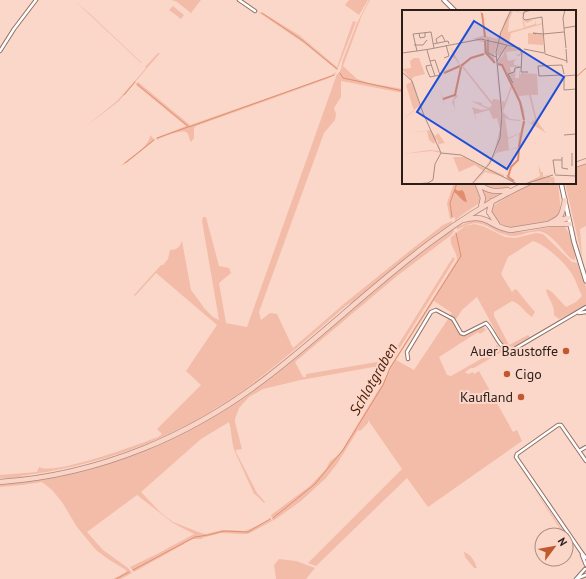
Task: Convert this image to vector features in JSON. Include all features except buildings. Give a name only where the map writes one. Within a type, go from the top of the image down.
[{"type":"highway","points":[[576,165],[586,161]]},
{"type":"highway","points":[[478,184],[483,198],[481,207]]},
{"type":"highway","points":[[479,184],[494,192],[514,190]]},
{"type":"highway","points":[[0,482],[55,474],[110,461],[169,438],[209,417],[235,401],[269,376],[401,264],[434,238],[481,207],[526,184]]},
{"type":"highway","points":[[548,224],[559,219],[562,215],[564,200]]},
{"type":"highway","points":[[492,201],[489,212],[499,227]]},
{"type":"highway","points":[[458,222],[471,218],[480,218],[508,230],[548,224],[570,224]]},
{"type":"highway","points":[[555,221],[568,218]]},
{"type":"street","points":[[0,51],[14,29],[36,0]]},
{"type":"street","points":[[239,0],[255,11]]},
{"type":"street","points":[[444,0],[454,10]]},
{"type":"street","points":[[561,184],[574,242],[586,281]]},
{"type":"street","points":[[408,359],[406,352],[431,312],[436,310],[453,319],[464,334],[486,324],[490,327],[502,346],[506,350],[511,350],[586,307]]},
{"type":"street","points":[[577,313],[586,312]]},
{"type":"street","points":[[586,461],[561,426],[558,425],[517,454],[516,457],[586,558]]},
{"type":"street","points":[[579,451],[586,447]]},
{"type":"street","points":[[577,578],[586,570],[582,553]]},
{"type":"street","points":[[577,578],[586,575]]},
{"type":"shaded area","points":[[74,0],[89,13],[142,63],[141,63]]},
{"type":"shaded area","points":[[172,0],[201,0],[191,13]]},
{"type":"shaded area","points":[[349,0],[368,0],[359,15],[345,5]]},
{"type":"shaded area","points":[[370,0],[362,15],[343,66],[357,79],[369,83],[402,89],[402,93],[341,81],[341,97],[334,108],[336,114],[335,120],[324,133],[259,312],[261,320],[270,313],[277,314],[293,348],[345,303],[412,249],[443,225],[452,221],[452,223],[385,276],[277,367],[245,390],[213,411],[164,436],[119,454],[90,462],[30,475],[0,478],[0,475],[37,472],[39,467],[48,469],[78,463],[116,452],[158,437],[162,434],[157,429],[201,385],[186,371],[217,325],[156,273],[135,296],[134,295],[168,259],[170,250],[178,248],[182,241],[191,290],[205,309],[213,317],[219,320],[202,221],[203,217],[206,217],[219,266],[229,268],[231,273],[219,283],[226,323],[247,327],[337,74],[340,71],[357,23]],"holes":[[[353,302],[299,347],[260,378],[347,305]]]},
{"type":"shaded area","points":[[173,6],[184,15],[181,19],[169,10]]},
{"type":"shaded area","points":[[258,12],[263,13],[299,35],[337,67],[353,21],[356,22],[337,70],[305,44]]},
{"type":"shaded area","points":[[158,53],[160,53],[119,101],[85,127],[117,101],[146,68],[145,67]]},
{"type":"shaded area","points":[[336,72],[335,75],[327,79],[196,126],[194,128],[194,138],[191,142],[188,134],[185,132],[173,134],[157,140],[156,138],[186,126],[136,85],[138,82],[190,125],[331,76]]},
{"type":"shaded area","points":[[150,135],[155,140],[121,166],[147,144]]},
{"type":"shaded area","points":[[586,164],[586,226],[580,229],[582,257],[565,184],[576,184],[576,167]]},
{"type":"shaded area","points":[[454,184],[475,184],[481,199],[478,204],[455,221],[455,217],[450,219],[447,203]]},
{"type":"shaded area","points":[[482,184],[515,184],[502,189],[493,190]]},
{"type":"shaded area","points":[[531,184],[558,184],[561,213],[553,220],[514,228],[509,228],[500,224],[495,220],[491,212],[493,206],[518,190]]},
{"type":"shaded area","points":[[481,188],[490,193],[501,194],[485,203]]},
{"type":"shaded area","points":[[455,189],[458,191],[462,190],[464,192],[467,202],[463,201],[454,192]]},
{"type":"shaded area","points":[[473,220],[511,232],[564,226],[572,242],[575,252],[575,260],[571,259],[552,238],[545,233],[538,231],[515,236],[506,235],[487,226],[475,223],[457,230],[457,227]]},
{"type":"shaded area","points":[[474,224],[483,226],[505,237],[515,238],[536,233],[543,234],[572,262],[577,263],[586,287],[586,304],[585,306],[559,319],[554,315],[554,311],[546,290],[547,289],[552,292],[566,307],[576,302],[582,296],[570,271],[544,246],[533,241],[508,257],[501,274],[512,292],[515,289],[517,290],[535,312],[532,317],[518,304],[512,301],[494,312],[494,316],[509,345],[528,335],[530,337],[516,346],[505,346],[477,297],[462,310],[455,321],[462,336],[465,336],[482,327],[486,330],[480,334],[478,332],[439,357],[447,375],[451,376],[495,351],[497,349],[497,345],[503,351],[465,372],[468,374],[473,372],[474,374],[479,371],[513,432],[517,430],[522,441],[428,507],[407,478],[316,566],[308,563],[402,469],[368,420],[368,423],[360,431],[358,430],[337,464],[326,478],[301,501],[273,521],[271,515],[310,486],[326,469],[330,461],[342,450],[391,369],[388,370],[457,260],[451,243],[451,237],[465,226]],"holes":[[[434,301],[452,313],[414,370],[396,360]]]},
{"type":"shaded area","points":[[453,229],[454,232],[450,236],[397,276],[295,362],[303,377],[306,377],[306,374],[389,360],[390,364],[301,380],[263,389],[249,397],[239,408],[235,422],[242,449],[236,450],[236,452],[257,493],[265,502],[264,503],[254,494],[235,452],[229,422],[201,439],[141,492],[161,513],[173,522],[201,533],[206,534],[222,530],[245,531],[269,520],[270,517],[272,521],[248,534],[221,533],[202,539],[193,539],[134,572],[130,567],[194,534],[173,523],[137,495],[87,532],[103,550],[128,568],[132,573],[121,579],[113,579],[126,572],[126,570],[96,550],[77,527],[62,502],[52,490],[42,482],[0,487],[0,484],[38,480],[76,472],[112,462],[147,449],[214,415],[246,395],[277,372],[401,266]]},
{"type":"shaded area","points":[[453,257],[455,259],[393,359],[390,358]]},
{"type":"shaded area","points":[[175,431],[147,445],[123,453],[154,441]]},
{"type":"shaded area","points":[[119,454],[112,457],[64,470]]},
{"type":"shaded area","points":[[30,476],[0,479],[8,477]]},
{"type":"shaded area","points":[[535,491],[560,527],[559,527]]},
{"type":"shaded area","points":[[464,552],[471,556],[477,568],[474,568],[465,557]]},
{"type":"shaded area","points":[[279,559],[296,561],[315,568],[306,579],[276,579],[274,565]]},
{"type":"waterway","points":[[262,13],[302,40],[337,69]]},
{"type":"waterway","points":[[576,77],[586,68]]},
{"type":"waterway","points":[[340,73],[343,78],[402,91]]},
{"type":"waterway","points":[[137,84],[189,127],[334,75]]},
{"type":"waterway","points":[[124,95],[135,82]]},
{"type":"waterway","points":[[157,138],[188,127]]},
{"type":"waterway","points":[[125,163],[154,140]]},
{"type":"waterway","points":[[452,217],[450,203],[457,184]]},
{"type":"waterway","name":"Schlotgraben","points":[[273,518],[315,484],[343,450],[383,385],[390,368],[461,256],[456,233]]},
{"type":"waterway","name":"Schlotgraben","points":[[133,570],[195,537],[224,531],[248,532],[270,519]]},
{"type":"waterway","name":"Schlotgraben","points":[[116,579],[129,572]]},
{"type":"place","name":"Auer Baustoffe","points":[[566,351]]},
{"type":"place","name":"Cigo","points":[[507,374]]},
{"type":"place","name":"Kaufland","points":[[521,397]]}]
